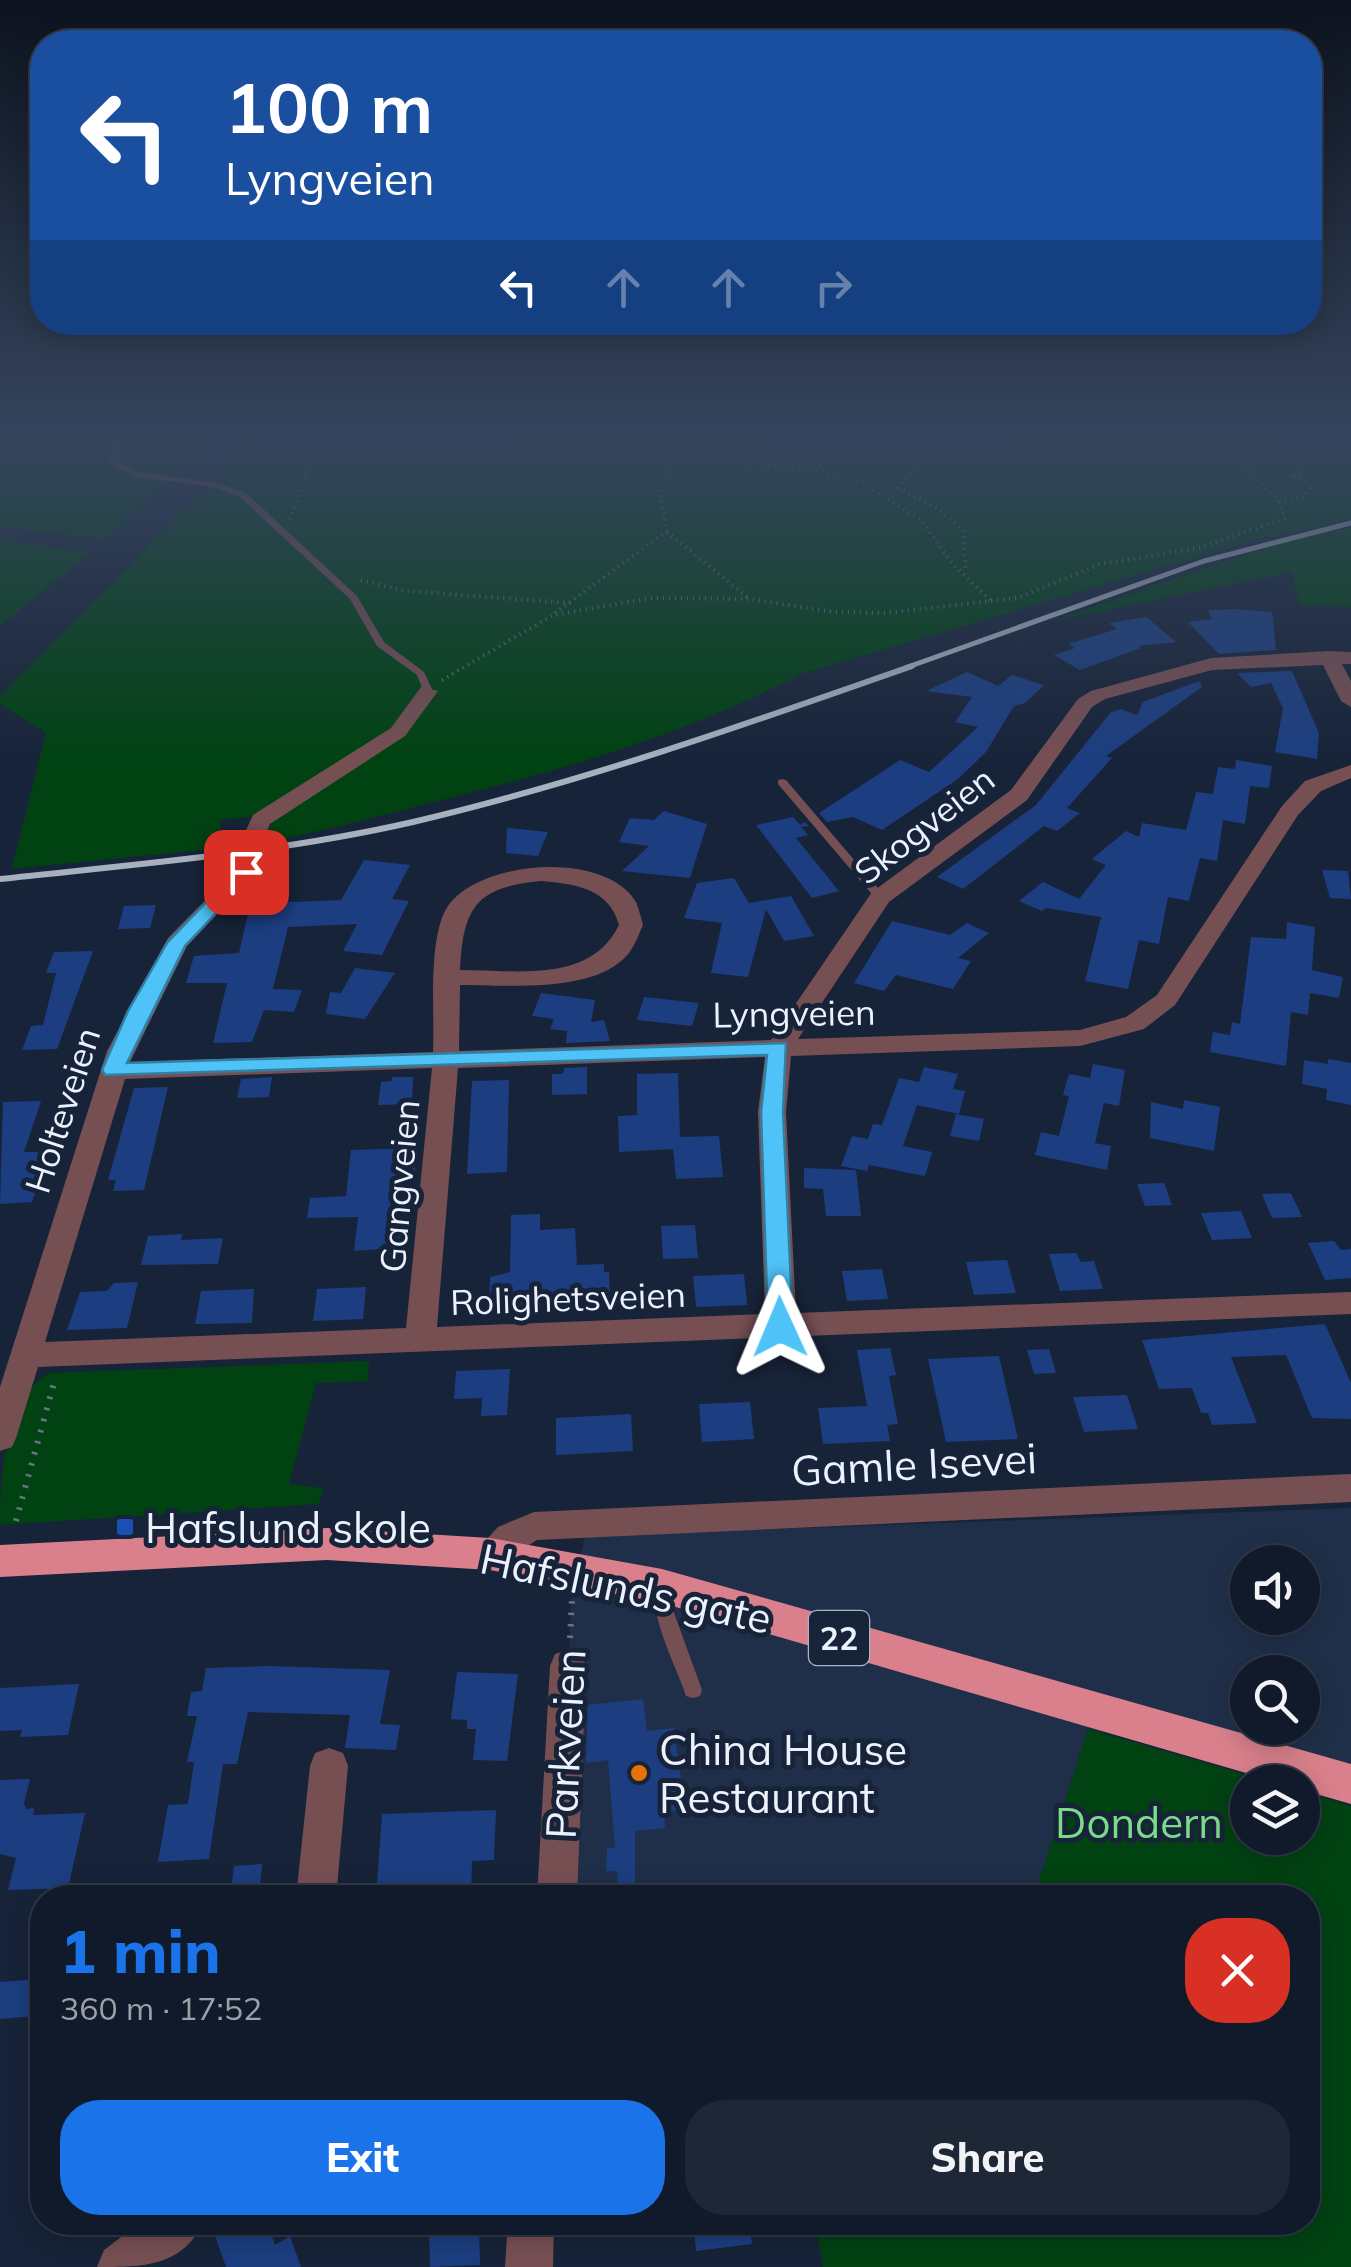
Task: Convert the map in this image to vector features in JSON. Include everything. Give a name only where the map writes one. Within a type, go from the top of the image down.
[{"type":"highway","name":"Hafslunds gate","points":[[0,1561],[327,1544],[490,1554],[662,1586],[1351,1784]]},
{"type":"street","name":"Skogveien","points":[[780,1327],[772,1112],[779,1048],[880,897],[1019,795],[1044,766],[1085,703],[1098,695],[1196,666],[1253,658],[1340,658]]},
{"type":"street","points":[[1340,658],[1351,700]]},
{"type":"street","name":"Holteveien","points":[[0,1438],[112,1070],[138,1011],[177,943],[246,872],[247,852],[261,820],[398,732],[428,691]]},
{"type":"street","name":"Lyngveien","points":[[112,1070],[1080,1038],[1135,1023],[1166,1000],[1300,799],[1320,782],[1351,771]]},
{"type":"street","name":"Gangveien","points":[[420,1341],[446,1056],[450,934],[458,909],[472,893],[496,881],[528,874],[592,881],[618,896],[631,919],[619,950],[591,967],[555,976],[450,977]]},
{"type":"street","name":"Rolighetsveien","points":[[27,1356],[1351,1304]]},
{"type":"street","name":"Gamle Isevei","points":[[490,1554],[510,1537],[534,1526],[1351,1488]]},
{"type":"street","name":"Parkveien","points":[[558,1885],[568,1666]]},
{"type":"street","points":[[317,1885],[329,1766]]},
{"type":"street","points":[[121,2267],[163,2235]]},
{"type":"street","points":[[529,2267],[530,2235]]},
{"type":"lane","points":[[305,550],[354,598],[380,644],[420,674],[428,691]]},
{"type":"lane","points":[[782,782],[880,897]]},
{"type":"lane","points":[[662,1586],[664,1610],[694,1690]]},
{"type":"path","points":[[428,691],[571,603],[642,550]]},
{"type":"path","points":[[688,550],[750,599]]},
{"type":"path","points":[[944,550],[948,559],[991,600]]},
{"type":"path","points":[[965,550],[967,575]]},
{"type":"path","points":[[553,614],[652,598],[750,599],[834,612],[885,613],[1018,598],[1119,559],[1187,550]]},
{"type":"path","points":[[327,572],[405,591],[571,603]]},
{"type":"path","points":[[16,1521],[62,1354]]},
{"type":"path","name":"Parkveien","points":[[568,1666],[572,1591]]},
{"type":"shaded area","points":[[1351,1508],[1351,1778],[1320,1772],[1320,1765],[1281,1765],[1088,1729],[1038,1885],[558,1885],[572,1591],[585,1536]]},
{"type":"green space","points":[[0,550],[91,552],[0,626]]},
{"type":"green space","points":[[145,550],[1221,550],[801,674],[675,730],[544,773],[260,843],[277,814],[220,820],[221,848],[12,869],[46,733],[0,704],[0,696]]},
{"type":"green space","points":[[1260,550],[1351,550],[1351,607],[1299,605],[1292,572],[1053,621]]},
{"type":"green space","points":[[369,1361],[368,1381],[316,1383],[289,1484],[323,1488],[319,1504],[0,1525],[1,1485],[14,1420],[34,1385],[49,1373]]},
{"type":"green space","name":"Dondern","points":[[1088,1729],[1230,1770],[1230,1855],[1320,1855],[1320,1797],[1351,1806],[1351,2267],[823,2267],[817,2235],[1320,2235],[1320,1885],[1038,1885]]},
{"type":"building","points":[[1208,610],[1272,612],[1276,650],[1219,654],[1188,622],[1212,619]]},
{"type":"building","points":[[1146,617],[1176,642],[1138,646],[1141,648],[1080,670],[1054,655],[1075,648],[1068,644],[1117,629],[1109,623]]},
{"type":"building","points":[[1292,671],[1319,733],[1317,759],[1275,752],[1283,708],[1271,683],[1251,687],[1237,673]]},
{"type":"building","points":[[967,672],[998,686],[1012,675],[1044,685],[1025,703],[1014,706],[986,752],[958,779],[882,830],[853,817],[827,822],[819,813],[900,760],[929,772],[978,727],[955,722],[972,697],[926,691]]},
{"type":"building","points":[[1199,681],[1202,687],[1106,756],[1112,758],[1067,808],[1080,813],[1057,831],[1044,826],[963,889],[937,877],[1036,805],[1111,712],[1121,709],[1137,715],[1143,702]]},
{"type":"building","points":[[1236,760],[1272,766],[1269,788],[1250,786],[1245,824],[1223,820],[1217,861],[1200,858],[1189,901],[1168,897],[1159,944],[1139,940],[1128,989],[1085,981],[1101,917],[1046,908],[1042,911],[1019,901],[1043,882],[1079,899],[1106,865],[1092,859],[1126,831],[1139,837],[1142,823],[1186,830],[1196,792],[1213,794],[1218,767],[1235,769]]},
{"type":"building","points":[[664,811],[707,824],[690,878],[622,871],[649,846],[619,842],[630,818],[654,820]]},
{"type":"building","points":[[793,817],[800,825],[805,822],[809,826],[801,827],[808,835],[796,838],[839,891],[812,898],[756,825]]},
{"type":"building","points":[[507,828],[548,832],[538,856],[506,853]]},
{"type":"building","points":[[364,860],[410,865],[392,899],[409,901],[382,955],[343,951],[357,924],[288,927],[273,989],[302,990],[294,1012],[264,1010],[252,1042],[213,1043],[227,983],[186,983],[194,956],[239,953],[252,896],[285,895],[284,901],[297,902],[341,900]]},
{"type":"building","points":[[1322,870],[1348,871],[1351,899],[1330,898]]},
{"type":"building","points":[[734,878],[749,903],[791,896],[814,936],[784,941],[766,909],[748,977],[711,973],[722,923],[684,918],[697,883]]},
{"type":"building","points":[[156,905],[150,928],[118,929],[124,906]]},
{"type":"building","points":[[892,921],[950,935],[967,923],[989,933],[958,958],[971,961],[953,989],[896,975],[884,991],[854,983]]},
{"type":"building","points":[[1287,922],[1315,927],[1312,970],[1343,977],[1339,998],[1310,993],[1308,1015],[1291,1012],[1286,1066],[1210,1052],[1213,1032],[1230,1035],[1232,1022],[1240,1024],[1251,937],[1286,939]]},
{"type":"building","points":[[93,951],[57,1049],[22,1050],[31,1026],[43,1025],[56,973],[46,973],[54,952]]},
{"type":"building","points":[[355,968],[395,973],[365,1019],[326,1014],[330,992],[341,993]]},
{"type":"building","points":[[541,993],[595,1000],[591,1022],[604,1020],[610,1041],[566,1043],[567,1031],[550,1029],[554,1019],[532,1016]]},
{"type":"building","points":[[644,997],[699,1003],[692,1026],[637,1020]]},
{"type":"building","points":[[1328,1059],[1351,1063],[1351,1105],[1326,1100],[1327,1089],[1302,1084],[1304,1060],[1328,1064]]},
{"type":"building","points":[[1093,1064],[1125,1070],[1119,1106],[1104,1103],[1095,1143],[1111,1146],[1107,1170],[1035,1155],[1041,1132],[1059,1136],[1069,1096],[1063,1095],[1069,1074],[1090,1078]]},
{"type":"building","points":[[587,1067],[587,1094],[552,1095],[552,1074],[563,1074],[564,1068]]},
{"type":"building","points":[[924,1067],[958,1074],[953,1089],[965,1091],[959,1114],[917,1105],[903,1146],[932,1152],[925,1176],[869,1165],[867,1171],[841,1166],[852,1136],[868,1139],[873,1124],[882,1125],[899,1078],[919,1082]]},
{"type":"building","points":[[678,1073],[680,1137],[719,1136],[723,1177],[676,1179],[673,1149],[619,1152],[618,1116],[637,1115],[637,1074]]},
{"type":"building","points":[[272,1077],[269,1097],[237,1098],[241,1079]]},
{"type":"building","points":[[392,1077],[413,1077],[412,1104],[378,1105],[381,1082],[392,1081]]},
{"type":"building","points":[[509,1080],[507,1172],[467,1174],[472,1081]]},
{"type":"building","points":[[168,1087],[144,1190],[113,1191],[116,1180],[108,1180],[134,1088]]},
{"type":"building","points":[[1184,1100],[1220,1107],[1214,1151],[1150,1138],[1151,1102],[1183,1109]]},
{"type":"building","points":[[41,1101],[24,1152],[40,1152],[34,1170],[43,1170],[32,1202],[0,1204],[3,1102]]},
{"type":"building","points":[[956,1114],[984,1119],[979,1141],[950,1136]]},
{"type":"building","points":[[417,1148],[415,1172],[401,1172],[397,1223],[404,1222],[403,1242],[395,1243],[395,1248],[354,1251],[358,1217],[307,1218],[310,1198],[346,1196],[351,1150]]},
{"type":"building","points":[[804,1168],[856,1170],[861,1216],[826,1216],[823,1189],[804,1188]]},
{"type":"building","points":[[1164,1183],[1172,1205],[1145,1206],[1137,1184]]},
{"type":"building","points":[[1291,1193],[1302,1217],[1272,1218],[1262,1194]]},
{"type":"building","points":[[1241,1211],[1252,1238],[1212,1240],[1201,1213]]},
{"type":"building","points":[[540,1214],[540,1230],[575,1228],[577,1265],[604,1264],[604,1272],[609,1272],[610,1304],[489,1308],[490,1277],[510,1272],[511,1215]]},
{"type":"building","points":[[695,1225],[698,1258],[663,1259],[661,1226]]},
{"type":"building","points":[[182,1234],[181,1240],[223,1238],[218,1264],[141,1265],[148,1236]]},
{"type":"building","points":[[1334,1241],[1341,1250],[1351,1249],[1351,1278],[1325,1280],[1308,1243]]},
{"type":"building","points":[[1076,1253],[1081,1262],[1094,1261],[1103,1289],[1060,1291],[1049,1254]]},
{"type":"building","points":[[1007,1260],[1016,1293],[974,1295],[966,1262]]},
{"type":"building","points":[[882,1269],[888,1299],[847,1301],[842,1271]]},
{"type":"building","points":[[744,1274],[747,1305],[696,1307],[693,1276]]},
{"type":"building","points":[[138,1282],[127,1328],[67,1330],[80,1292],[107,1291],[114,1283]]},
{"type":"building","points":[[366,1287],[363,1319],[313,1321],[317,1289]]},
{"type":"building","points":[[254,1289],[252,1323],[195,1324],[201,1291]]},
{"type":"building","points":[[1325,1324],[1351,1383],[1351,1419],[1312,1418],[1286,1355],[1231,1357],[1257,1423],[1212,1425],[1208,1413],[1201,1413],[1192,1388],[1159,1389],[1142,1340]]},
{"type":"building","points":[[890,1348],[896,1375],[889,1376],[898,1424],[887,1425],[890,1441],[823,1444],[818,1408],[867,1406],[857,1350]]},
{"type":"building","points":[[1049,1349],[1056,1373],[1034,1374],[1027,1350]]},
{"type":"building","points":[[999,1356],[1018,1439],[946,1442],[928,1359]]},
{"type":"building","points":[[510,1369],[507,1415],[481,1416],[482,1398],[454,1399],[456,1371]]},
{"type":"building","points":[[1127,1395],[1138,1429],[1084,1432],[1073,1397]]},
{"type":"building","points":[[750,1402],[754,1439],[702,1442],[699,1404]]},
{"type":"building","points":[[631,1414],[633,1451],[556,1455],[556,1418]]},
{"type":"building","points":[[206,1668],[390,1670],[380,1724],[400,1725],[396,1750],[345,1748],[350,1715],[248,1712],[237,1764],[223,1764],[209,1859],[158,1862],[168,1805],[188,1804],[194,1762],[187,1762],[197,1716],[187,1716],[191,1692],[202,1691]]},
{"type":"building","points":[[457,1672],[518,1674],[507,1761],[473,1760],[476,1729],[467,1729],[467,1720],[451,1719]]},
{"type":"building","points":[[79,1684],[68,1735],[20,1737],[22,1730],[0,1731],[0,1688]]},
{"type":"building","points":[[643,1699],[647,1731],[674,1728],[685,1810],[664,1812],[665,1828],[635,1831],[635,1885],[618,1885],[617,1871],[606,1871],[607,1848],[615,1848],[608,1760],[586,1763],[588,1705]]},
{"type":"building","points":[[30,1779],[24,1803],[26,1809],[34,1808],[33,1815],[85,1813],[69,1885],[30,1885],[30,1889],[8,1890],[16,1858],[0,1854],[0,1780]]},
{"type":"building","points":[[496,1810],[494,1860],[472,1861],[471,1885],[377,1885],[382,1814]]},
{"type":"building","points":[[262,1864],[260,1885],[232,1885],[234,1866]]},
{"type":"building","points":[[30,1980],[30,2016],[0,2019],[0,1982]]},
{"type":"building","points":[[215,2235],[272,2235],[275,2245],[290,2236],[301,2267],[226,2267]]},
{"type":"building","points":[[429,2235],[479,2235],[480,2265],[430,2267]]},
{"type":"building","points":[[694,2235],[751,2235],[752,2244],[696,2251]]},
{"type":"railway","points":[[905,668],[1204,561],[1247,550]]},
{"type":"railway","points":[[0,879],[259,850],[413,822],[602,770],[912,666]]},
{"type":"place","name":"Hafslund skole","points":[[125,1527]]},
{"type":"place","name":"China House Restaurant","points":[[639,1773]]},
{"type":"route","points":[[246,872],[177,943],[138,1011],[112,1070],[779,1048],[772,1112],[780,1240],[780,1327]]}]
